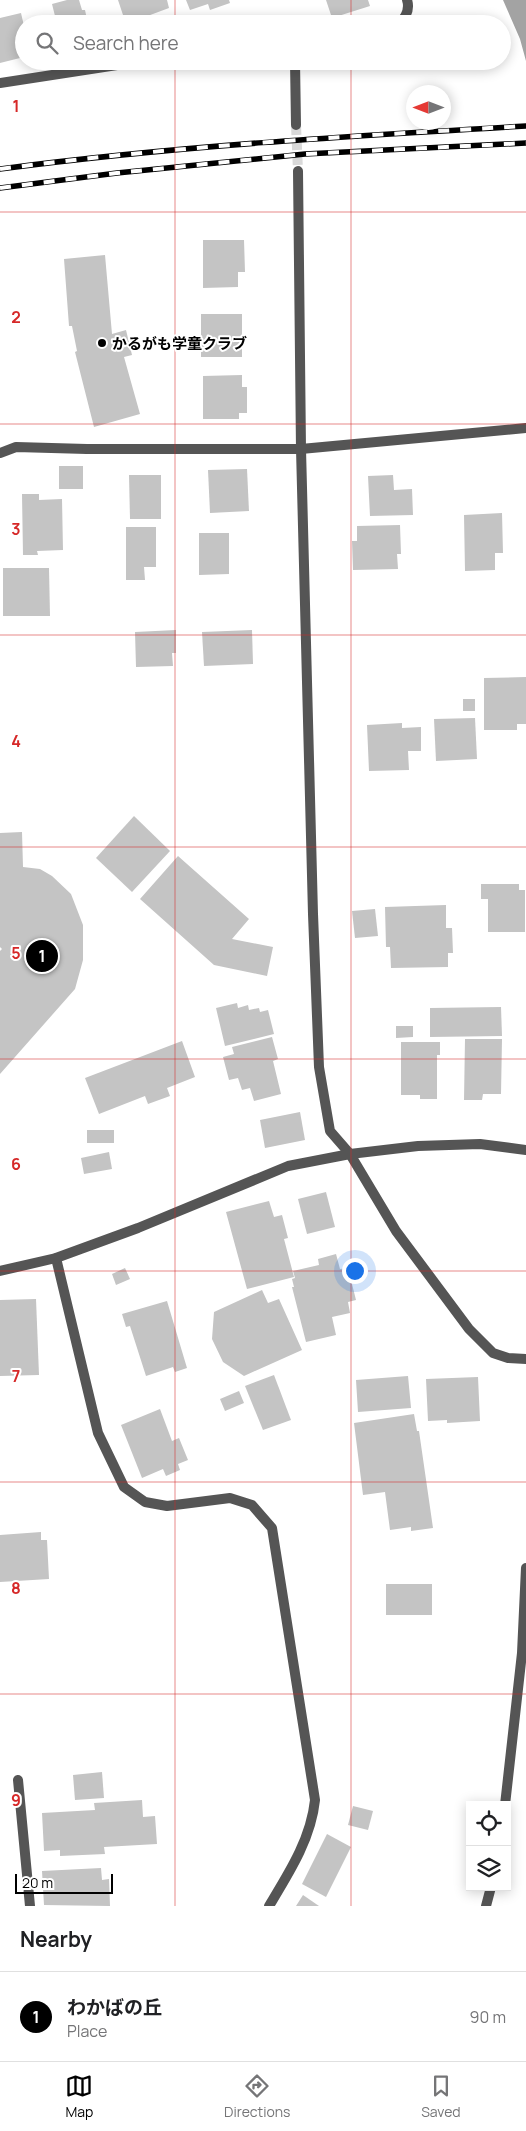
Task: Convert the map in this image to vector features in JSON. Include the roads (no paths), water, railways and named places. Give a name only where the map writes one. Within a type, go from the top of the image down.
[{"type":"street","points":[[406,15],[409,7],[407,0]]},
{"type":"street","points":[[0,83],[84,70]]},
{"type":"street","points":[[295,70],[296,125]]},
{"type":"street","points":[[298,171],[301,449],[313,914],[319,1067],[330,1131],[350,1154],[396,1231],[469,1328],[493,1353],[508,1358],[526,1359]]},
{"type":"street","points":[[0,453],[16,448],[301,449],[526,428]]},
{"type":"street","points":[[0,1271],[56,1258],[138,1228],[288,1166],[350,1154],[418,1146],[471,1145],[526,1150]]},
{"type":"street","points":[[56,1258],[98,1433],[124,1486],[145,1502],[167,1506],[230,1498],[252,1505],[272,1528],[315,1800],[313,1818],[308,1833],[290,1873],[269,1906]]},
{"type":"street","points":[[505,1801],[522,1653],[526,1568]]},
{"type":"street","points":[[18,1780],[30,1906]]},
{"type":"street","points":[[486,1906],[490,1891]]},
{"type":"tunnel","points":[[296,125],[298,171]]},
{"type":"railway","points":[[0,169],[197,148],[526,126]]},
{"type":"railway","points":[[0,188],[117,173],[305,154],[526,143]]},
{"type":"place","name":"かるがも学童クラブ","points":[[102,343]]},
{"type":"place","name":"わかばの丘","points":[[42,956]]}]
